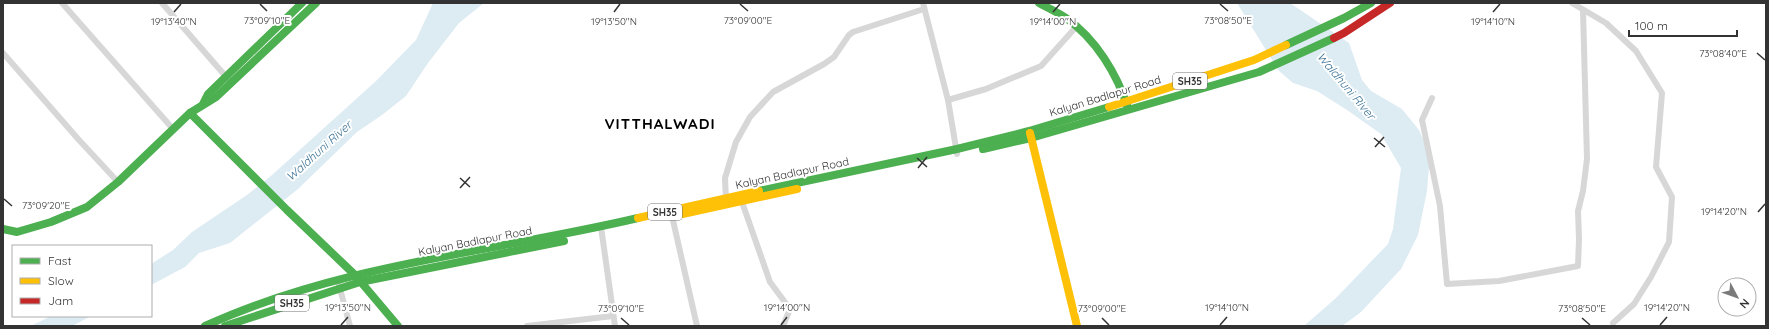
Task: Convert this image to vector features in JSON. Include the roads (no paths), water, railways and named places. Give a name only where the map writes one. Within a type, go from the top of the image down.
[{"type":"main road","points":[[3,229],[17,232],[50,222],[87,207],[118,182],[190,113],[216,97],[229,80],[285,19],[302,3]]},
{"type":"main road","points":[[229,80],[292,26],[316,3]]},
{"type":"main road","points":[[1039,3],[1070,21],[1090,39],[1116,77],[1127,106]]},
{"type":"main road","name":"Kalyan Badlapur Road","points":[[1127,106],[1254,60],[1344,18],[1371,3]]},
{"type":"main road","name":"Kalyan Badlapur Road","points":[[205,326],[229,315],[358,279],[672,216],[726,201],[742,202],[1030,135],[1127,106],[1259,72],[1344,33],[1390,3]]},
{"type":"main road","points":[[285,19],[292,26]]},
{"type":"main road","points":[[190,113],[358,279],[398,326]]},
{"type":"main road","points":[[1030,135],[1077,326]]},
{"type":"main road","name":"Kalyan Badlapur Road","points":[[601,230],[726,201],[957,152]]},
{"type":"main road","name":"Kalyan Badlapur Road","points":[[225,326],[339,284]]},
{"type":"street","points":[[62,3],[173,129]]},
{"type":"street","points":[[162,3],[229,80]]},
{"type":"street","points":[[1572,3],[1606,23],[1636,50],[1662,93],[1656,167],[1672,197],[1669,242],[1651,277],[1634,304],[1613,323]]},
{"type":"street","points":[[726,201],[725,178],[736,142],[750,117],[773,92],[818,68],[834,57],[849,35],[853,32],[923,6],[948,100],[957,152]]},
{"type":"street","points":[[1432,98],[1422,120],[1440,206],[1446,284],[1499,280],[1578,266],[1578,211],[1583,191],[1587,159],[1583,10]]},
{"type":"street","points":[[948,100],[986,89],[1041,66],[1076,27]]},
{"type":"street","points":[[3,53],[78,140],[118,182]]},
{"type":"street","points":[[742,202],[770,282],[790,309],[783,326]]},
{"type":"street","points":[[672,216],[697,326]]},
{"type":"street","points":[[601,230],[615,326]]},
{"type":"street","points":[[339,284],[350,326]]},
{"type":"street","points":[[527,326],[613,316]]},
{"type":"water","name":"Waldhuni River","points":[[433,3],[484,3],[459,23],[428,63],[406,96],[357,132],[298,189],[230,243],[199,253],[185,267],[152,284],[152,263],[173,250],[192,232],[247,195],[272,175],[376,81],[416,40]]},
{"type":"water","name":"Waldhuni River","points":[[1237,3],[1290,3],[1349,43],[1362,80],[1371,91],[1402,109],[1419,130],[1430,155],[1427,191],[1418,235],[1401,269],[1361,312],[1342,326],[1304,326],[1336,298],[1388,244],[1393,229],[1401,168],[1381,134],[1317,91],[1293,83],[1279,71]]},
{"type":"water","points":[[49,317],[89,317],[72,326],[31,326]]},
{"type":"district","name":"VITTHALWADI","points":[[660,124]]}]
